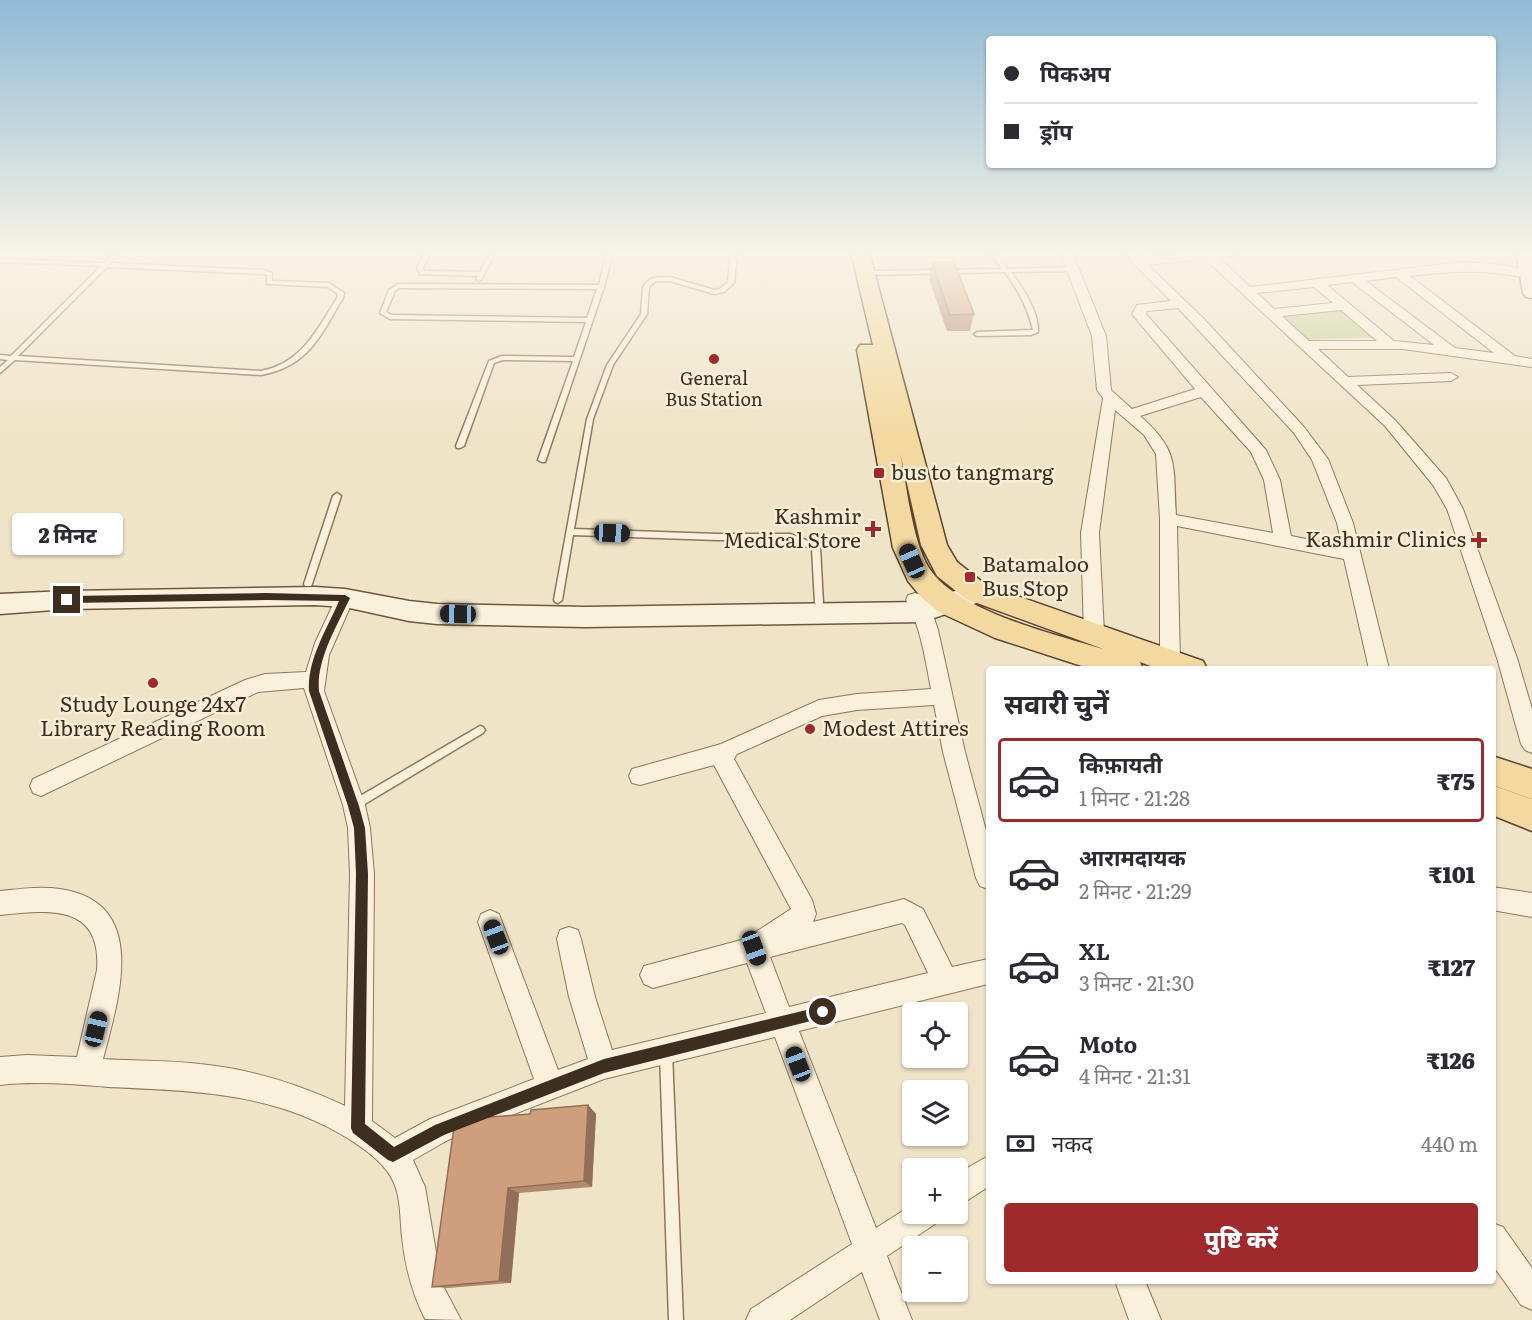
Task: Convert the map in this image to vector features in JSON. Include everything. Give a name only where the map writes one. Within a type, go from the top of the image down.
[{"type":"main road","points":[[860,314],[906,548],[930,602],[1005,630],[1119,666]]},
{"type":"main road","points":[[876,314],[934,545],[947,570],[966,584],[1181,665]]},
{"type":"main road","points":[[1496,771],[1532,784]]},
{"type":"main road","points":[[1496,802],[1532,815]]},
{"type":"street","points":[[1091,314],[1100,336],[1104,390],[1159,443],[1164,453],[1181,665]]},
{"type":"street","points":[[1139,314],[1204,391],[1246,435],[1266,463],[1272,480],[1284,540]]},
{"type":"street","points":[[1190,314],[1310,443],[1329,479],[1345,523],[1378,666]]},
{"type":"street","points":[[1272,314],[1390,423],[1440,482],[1455,509],[1507,658],[1532,744]]},
{"type":"street","points":[[1353,314],[1389,344]]},
{"type":"street","points":[[1401,314],[1454,353]]},
{"type":"street","points":[[1451,314],[1511,360]]},
{"type":"street","points":[[1306,345],[1389,344],[1532,363]]},
{"type":"street","points":[[1345,381],[1451,377]]},
{"type":"street","points":[[1129,415],[1204,391]]},
{"type":"street","points":[[1096,634],[1090,533],[1110,398]]},
{"type":"street","points":[[1168,519],[1353,554]]},
{"type":"street","points":[[0,591],[262,583],[352,586],[424,598],[819,603],[930,602]]},
{"type":"street","points":[[0,604],[67,600],[266,596],[345,598],[409,611],[437,614],[585,617],[930,602],[966,584]]},
{"type":"street","points":[[345,598],[320,655],[313,680],[314,691],[354,806],[359,828],[362,874],[358,1128]]},
{"type":"street","points":[[930,602],[954,752],[986,872]]},
{"type":"street","points":[[41,786],[252,686],[265,682],[313,680]]},
{"type":"street","points":[[754,948],[804,914],[804,908],[725,767],[723,758],[726,752],[730,748],[819,708],[857,702],[944,696]]},
{"type":"street","points":[[640,776],[726,752]]},
{"type":"street","points":[[1496,899],[1532,905]]},
{"type":"street","points":[[0,903],[39,900],[68,902],[86,910],[102,928],[110,946],[110,966],[87,1071]]},
{"type":"street","points":[[653,975],[904,911],[914,917],[945,981]]},
{"type":"street","points":[[490,922],[550,1086]]},
{"type":"street","points":[[569,939],[582,996],[604,1066]]},
{"type":"street","points":[[754,948],[896,1320]]},
{"type":"street","points":[[393,1155],[440,1130],[604,1066],[986,971]]},
{"type":"street","points":[[0,1071],[42,1069],[214,1079],[323,1109],[358,1128],[393,1155],[411,1187],[422,1270],[428,1292],[445,1320]]},
{"type":"street","points":[[968,1184],[986,1171]]},
{"type":"street","points":[[762,1320],[910,1224]]},
{"type":"street","points":[[1496,1244],[1532,1294]]},
{"type":"street","points":[[1131,1284],[1144,1320]]},
{"type":"lane","points":[[0,371],[57,314]]},
{"type":"lane","points":[[0,357],[269,372],[280,370],[295,362],[329,314]]},
{"type":"lane","points":[[384,314],[390,317],[590,320]]},
{"type":"lane","points":[[542,460],[592,314]]},
{"type":"lane","points":[[558,600],[590,419],[610,365],[644,314]]},
{"type":"lane","points":[[977,334],[1031,333],[1036,331],[1029,314]]},
{"type":"lane","points":[[460,446],[491,362],[502,358],[576,359]]},
{"type":"lane","points":[[308,584],[337,496]]},
{"type":"lane","points":[[570,531],[717,537],[790,537],[816,547],[819,603]]},
{"type":"lane","points":[[354,806],[480,730]]},
{"type":"lane","points":[[666,1050],[676,1320]]},
{"type":"green space","points":[[1272,314],[1353,314],[1381,337],[1300,340]]},
{"type":"building","points":[[588,1105],[584,1181],[508,1188],[499,1281],[432,1287],[454,1127],[476,1118],[530,1114],[531,1110]]},
{"type":"place","name":"General Bus Station","points":[[714,359]]},
{"type":"place","name":"bus to tangmarg","points":[[879,473]]},
{"type":"place","name":"Kashmir Medical Store","points":[[873,529]]},
{"type":"place","name":"Kashmir Clinics","points":[[1479,540]]},
{"type":"place","name":"Batamaloo Bus Stop","points":[[970,577]]},
{"type":"place","name":"Study Lounge 24x7 Library Reading Room","points":[[153,683]]},
{"type":"place","name":"Modest Attires","points":[[810,729]]},
{"type":"route","points":[[67,600],[266,596],[345,598],[320,655],[313,680],[314,691],[354,806],[359,828],[362,874],[358,1128],[377,1140],[393,1155],[440,1130],[604,1066],[823,1012]]}]
